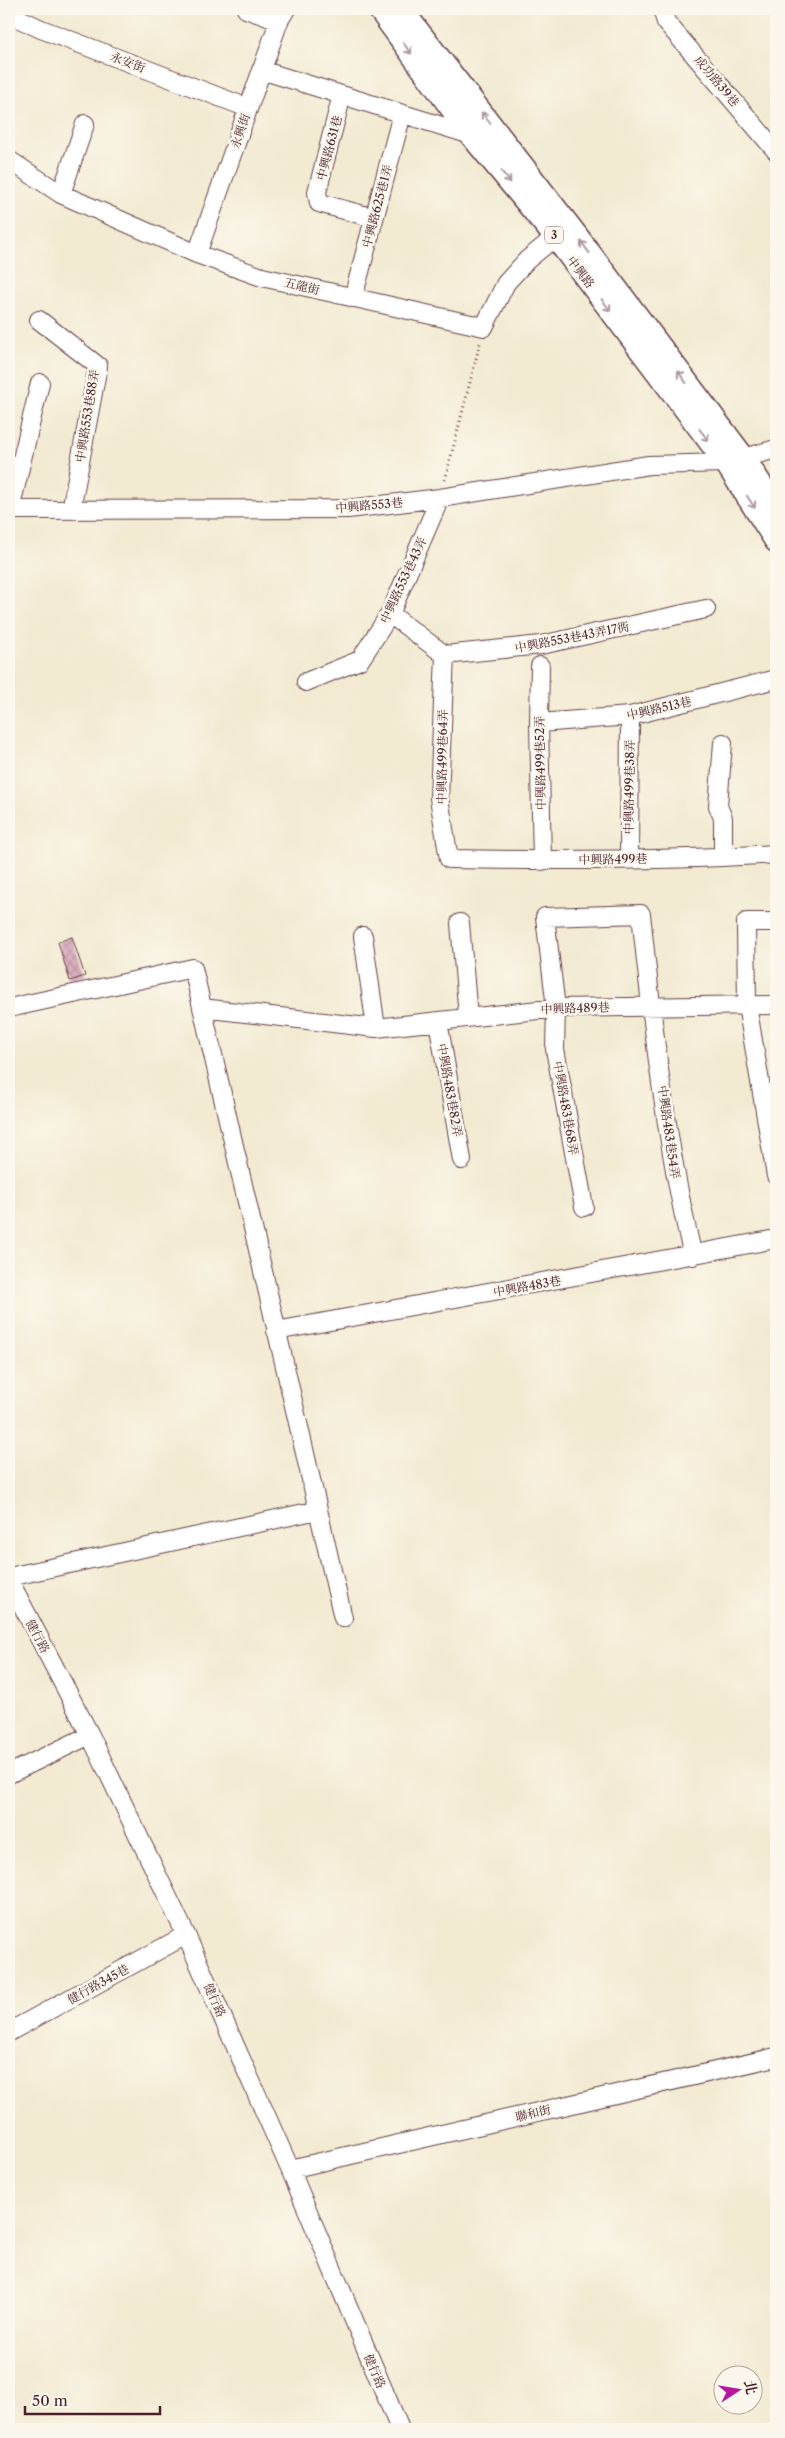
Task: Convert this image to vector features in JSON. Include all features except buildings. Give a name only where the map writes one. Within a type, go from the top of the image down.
[{"type":"main road","name":"中興路","points":[[379,9],[471,135],[563,232]]},
{"type":"main road","name":"中興路","points":[[401,9],[563,232],[735,461],[776,508]]},
{"type":"main road","name":"中興路","points":[[735,461],[776,541]]},
{"type":"street","points":[[246,9],[282,15]]},
{"type":"street","name":"成功路39巷","points":[[662,9],[666,22],[776,151]]},
{"type":"street","name":"永安街","points":[[9,14],[42,29],[248,108]]},
{"type":"street","name":"永興街","points":[[197,254],[282,15]]},
{"type":"street","points":[[261,70],[471,135]]},
{"type":"street","name":"中興路631巷","points":[[342,95],[317,192],[319,204],[374,218]]},
{"type":"street","name":"中興路625巷1弄","points":[[353,298],[402,114]]},
{"type":"street","points":[[61,194],[85,124]]},
{"type":"street","name":"五龍街","points":[[9,160],[61,194],[197,254],[262,277],[484,327]]},
{"type":"street","points":[[484,327],[506,283],[527,260],[563,232]]},
{"type":"street","name":"中興路553巷88弄","points":[[39,320],[98,366],[71,510]]},
{"type":"street","points":[[10,510],[40,383]]},
{"type":"street","name":"中興路553巷","points":[[10,510],[348,509],[440,498],[649,465],[735,461],[776,449]]},
{"type":"street","name":"中興路553巷43弄","points":[[306,682],[360,660],[390,614],[440,498]]},
{"type":"street","name":"中興路553巷43弄17衖","points":[[445,655],[540,645],[706,609]]},
{"type":"street","points":[[390,614],[445,655]]},
{"type":"street","name":"中興路499巷64弄","points":[[445,655],[439,798],[449,859]]},
{"type":"street","name":"中興路499巷52弄","points":[[540,666],[539,723],[542,861]]},
{"type":"street","name":"中興路513巷","points":[[539,723],[630,716],[776,679]]},
{"type":"street","name":"中興路499巷38弄","points":[[629,858],[630,716]]},
{"type":"street","points":[[723,743],[718,806],[723,818],[724,857]]},
{"type":"street","name":"中興路499巷","points":[[449,859],[542,861],[776,854]]},
{"type":"street","name":"中興路483巷54弄","points":[[595,915],[641,914],[650,1006],[678,1192],[693,1256]]},
{"type":"street","name":"中興路483巷68弄","points":[[584,1207],[555,1049],[556,1008],[545,917],[595,915]]},
{"type":"street","points":[[776,922],[746,922],[747,1005],[776,1176]]},
{"type":"street","points":[[460,923],[468,1017]]},
{"type":"street","points":[[363,936],[376,1028]]},
{"type":"street","points":[[9,1008],[193,968],[343,1618]]},
{"type":"street","name":"中興路489巷","points":[[202,1008],[376,1028],[556,1008],[776,1005]]},
{"type":"street","name":"中興路483巷82弄","points":[[438,1021],[462,1160]]},
{"type":"street","name":"中興路483巷","points":[[276,1331],[693,1256],[776,1239]]},
{"type":"street","points":[[10,1586],[318,1510]]},
{"type":"street","name":"健行路","points":[[10,1586],[90,1735],[186,1935],[290,2169],[400,2429]]},
{"type":"street","points":[[9,1774],[90,1735]]},
{"type":"street","name":"健行路345巷","points":[[9,2032],[186,1935]]},
{"type":"street","name":"聯和街","points":[[290,2169],[776,2057]]},
{"type":"path","points":[[440,498],[484,327]]}]
